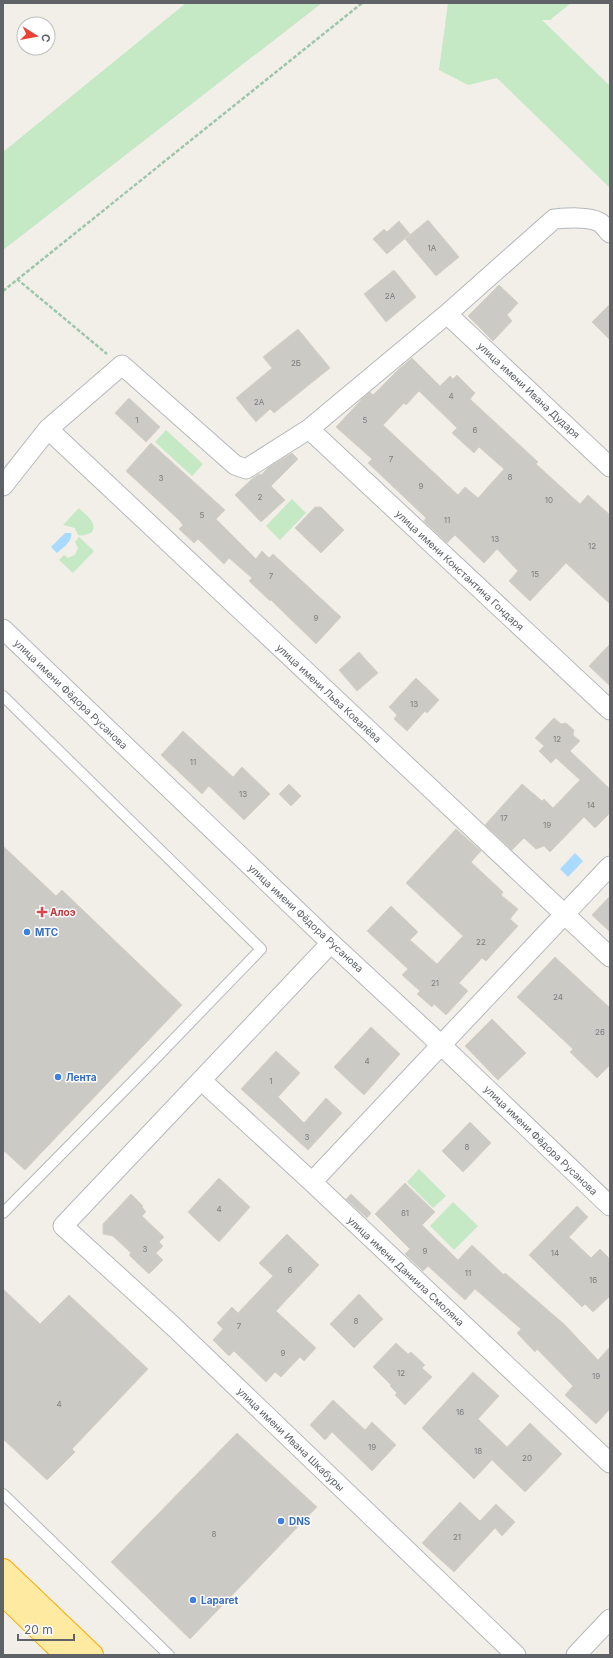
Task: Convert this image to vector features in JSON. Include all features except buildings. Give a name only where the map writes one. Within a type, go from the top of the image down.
[{"type":"highway","points":[[3,1570],[92,1655]]},
{"type":"highway","points":[[3,1594],[66,1655]]},
{"type":"street","points":[[3,485],[48,429],[122,365],[235,465],[246,469],[309,429],[447,314],[554,219],[568,218],[604,227]]},
{"type":"street","name":"улица имени Ивана Дударя","points":[[447,314],[610,467]]},
{"type":"street","name":"улица имени Льва Ковалёва","points":[[48,429],[610,957]]},
{"type":"street","name":"улица имени Константина Гондаря","points":[[309,429],[610,710]]},
{"type":"street","name":"улица имени Фёдора Русанова","points":[[3,629],[331,943],[440,1044],[610,1206]]},
{"type":"street","points":[[312,1182],[440,1044],[610,866]]},
{"type":"street","points":[[201,1080],[331,943]]},
{"type":"street","name":"улица имени Даниила Смоляна","points":[[201,1080],[312,1182],[610,1463]]},
{"type":"street","name":"улица имени Ивана Шкабуры","points":[[201,1080],[63,1226],[174,1327],[516,1655]]},
{"type":"street","points":[[576,1655],[610,1619]]},
{"type":"lane","points":[[3,696],[261,949],[154,1061],[4,1210]]},
{"type":"lane","points":[[3,1494],[169,1655]]},
{"type":"path","points":[[3,291],[362,3]]},
{"type":"path","points":[[17,279],[122,365]]},
{"type":"green space","points":[[186,3],[322,3],[3,250],[3,152]]},
{"type":"green space","points":[[448,3],[571,3],[550,20],[542,20],[610,86],[610,188],[497,78],[468,85],[439,70]]},
{"type":"green space","points":[[166,430],[203,464],[192,476],[155,442]]},
{"type":"green space","points":[[292,499],[306,513],[280,540],[266,526]]},
{"type":"green space","points":[[79,508],[90,518],[92,522],[93,529],[88,534],[78,535],[75,528],[63,525]]},
{"type":"green space","points":[[79,537],[94,551],[73,573],[59,560],[64,555],[68,558],[75,555],[78,548],[75,542]]},
{"type":"green space","points":[[419,1169],[446,1196],[433,1208],[407,1182]]},
{"type":"green space","points":[[453,1202],[478,1226],[454,1250],[430,1226]]},
{"type":"water","points":[[65,533],[71,533],[70,539],[67,544],[57,553],[51,547]]},
{"type":"water","points":[[575,853],[583,861],[568,877],[560,869]]},
{"type":"place","name":"Алоэ","points":[[42,912]]},
{"type":"place","name":"МТС","points":[[27,932]]},
{"type":"place","name":"Лента","points":[[58,1077]]},
{"type":"place","name":"DNS","points":[[281,1521]]},
{"type":"place","name":"Laparet","points":[[193,1600]]}]
